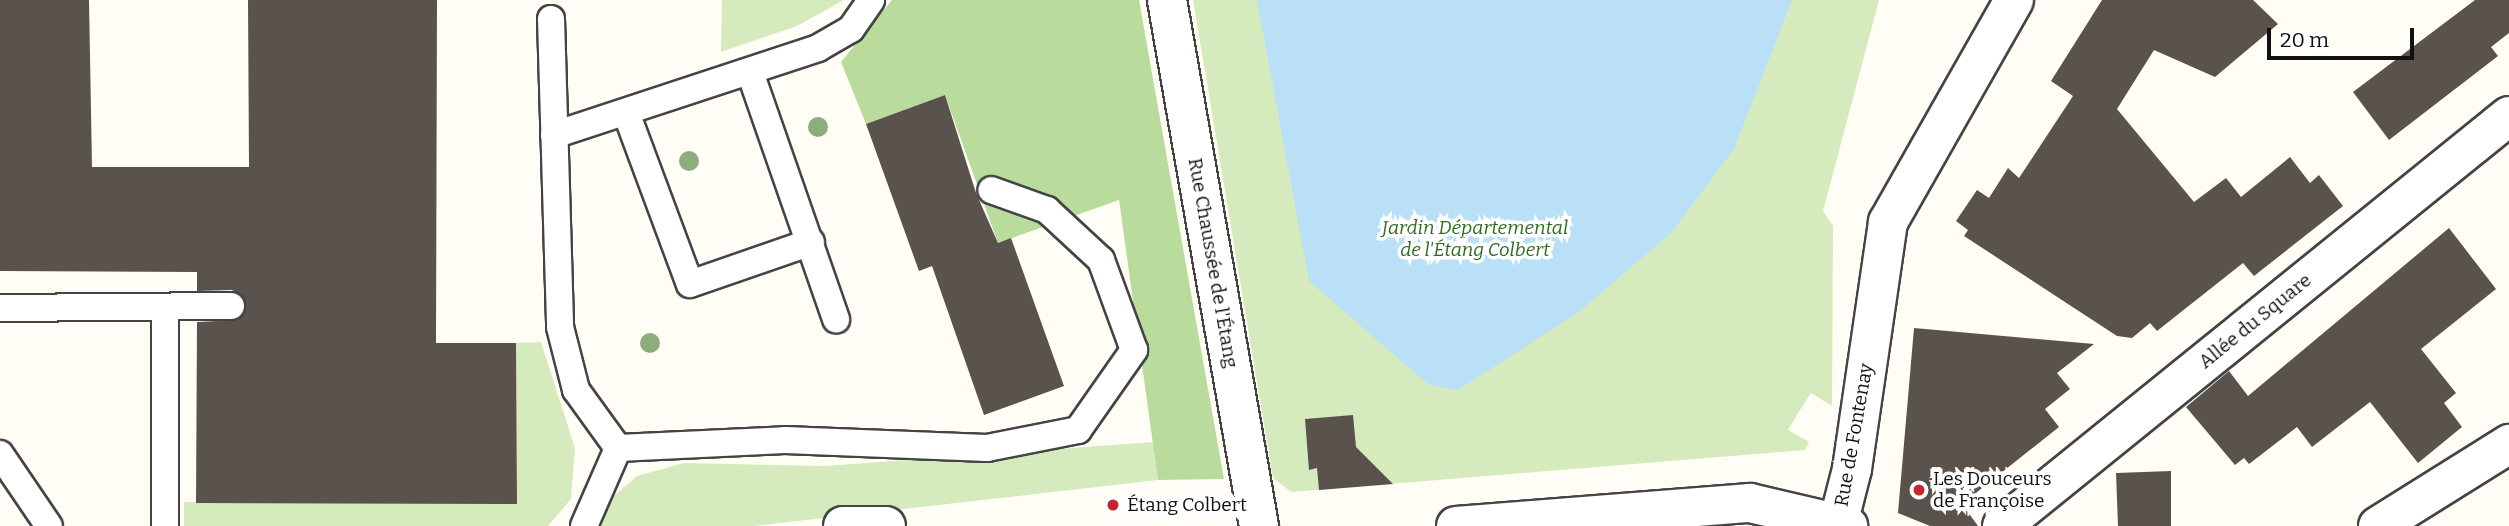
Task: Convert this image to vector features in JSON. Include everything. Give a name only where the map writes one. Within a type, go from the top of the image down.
[{"type":"street","name":"Rue Chaussée de l'Étang","points":[[1167,0],[1259,526]]},
{"type":"street","name":"Rue de Fontenay","points":[[1456,526],[1750,503],[1843,523],[1888,222],[2014,0]]},
{"type":"street","name":"Allée du Square","points":[[2002,526],[2509,116]]},
{"type":"street","points":[[2378,526],[2509,444]]},
{"type":"street","points":[[843,526],[886,526]]},
{"type":"lane","points":[[554,135],[627,115],[750,72],[851,29],[871,0]]},
{"type":"lane","points":[[551,19],[560,327],[576,390],[618,448]]},
{"type":"lane","points":[[750,72],[836,319]]},
{"type":"lane","points":[[627,115],[690,284],[811,242]]},
{"type":"lane","points":[[618,448],[785,440],[987,448],[1079,430],[1134,350],[1106,273],[1101,260],[1047,210],[991,190]]},
{"type":"lane","points":[[0,308],[165,309],[231,306]]},
{"type":"lane","points":[[165,309],[165,526]]},
{"type":"lane","points":[[584,526],[618,448]]},
{"type":"lane","points":[[0,454],[49,526]]},
{"type":"green space","points":[[722,0],[844,0],[797,26],[721,52]]},
{"type":"green space","points":[[892,0],[1139,0],[1224,479],[1158,480],[1119,200],[998,243],[945,95],[866,124],[841,62]]},
{"type":"green space","name":"Jardin Départemental de l'Étang Colbert","points":[[1193,0],[1879,0],[1823,211],[1833,226],[1832,406],[1811,393],[1800,410],[1788,430],[1809,442],[1805,450],[1291,492],[1273,478]]},
{"type":"green space","points":[[541,342],[575,448],[571,499],[548,526],[184,526],[184,502],[517,503],[516,343]]},
{"type":"green space","points":[[1153,442],[1158,480],[754,526],[597,526],[607,502],[637,476],[684,463],[825,466]]},
{"type":"water","points":[[1257,0],[1792,0],[1734,149],[1672,232],[1579,312],[1458,390],[1429,385],[1309,281]]},
{"type":"building","points":[[0,0],[89,0],[92,167],[249,167],[248,0],[437,0],[436,343],[516,343],[517,504],[196,503],[197,322],[238,320],[245,299],[232,290],[197,291],[197,272],[0,271]]},
{"type":"building","points":[[2102,0],[2253,0],[2278,24],[2215,77],[2154,50],[2117,109],[2194,202],[2226,178],[2241,197],[2290,157],[2310,183],[2319,175],[2343,206],[2254,276],[2243,263],[2157,331],[2150,323],[2132,338],[2117,336],[1964,236],[1968,230],[1956,221],[1977,190],[1989,198],[2008,168],[2019,178],[2073,96],[2051,81]]},
{"type":"building","points":[[2475,0],[2509,0],[2509,33],[2491,47],[2498,56],[2389,140],[2353,92]]},
{"type":"building","points":[[945,95],[976,193],[998,243],[1011,238],[1064,386],[984,415],[932,266],[919,271],[866,124]]},
{"type":"building","points":[[2449,228],[2496,289],[2421,349],[2456,393],[2444,403],[2462,427],[2418,463],[2370,402],[2312,447],[2297,427],[2249,464],[2244,458],[2235,465],[2186,407],[2229,371],[2248,396]]},
{"type":"building","points":[[1914,328],[2094,344],[2057,373],[2070,389],[2045,409],[2059,427],[1962,504],[1978,526],[1930,526],[1898,513]]},
{"type":"building","points":[[1353,415],[1356,447],[1393,484],[1319,490],[1317,468],[1309,470],[1305,419]]},
{"type":"building","points":[[2171,471],[2171,526],[2118,526],[2116,473]]},
{"type":"place","name":"Les Douceurs de Françoise","points":[[1919,490]]},
{"type":"place","name":"Étang Colbert","points":[[1113,505]]}]
